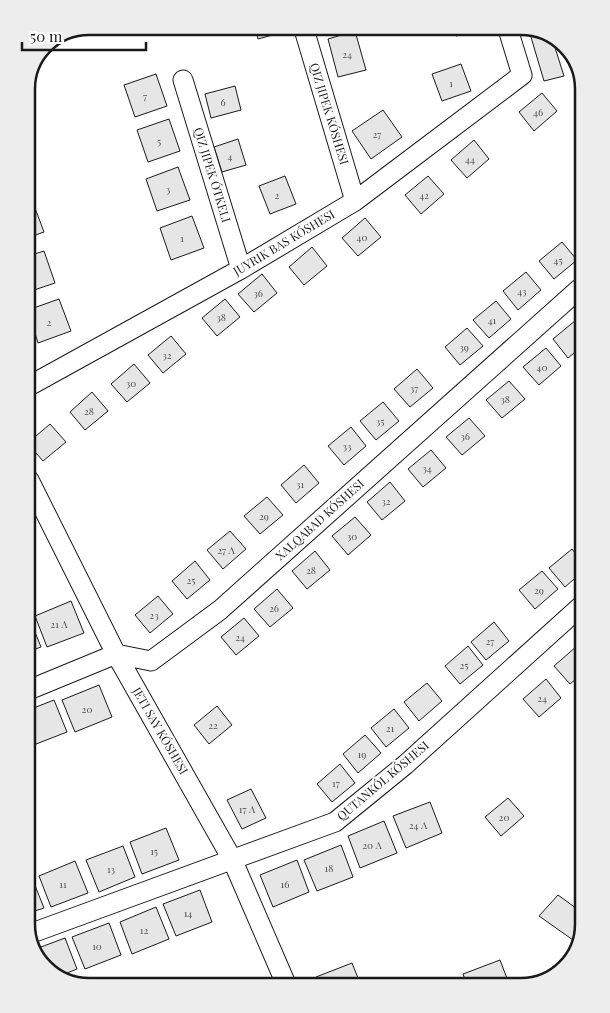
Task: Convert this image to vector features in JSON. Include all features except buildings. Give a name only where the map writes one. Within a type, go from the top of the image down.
[{"type":"street","points":[[306,35],[355,201]]},
{"type":"street","name":"JUYRIK BAS KÓSHESI","points":[[35,382],[241,269],[355,201],[522,75],[510,35]]},
{"type":"street","points":[[183,80],[241,269]]},
{"type":"street","name":"XALQABAD KÓSHESI","points":[[116,654],[151,661],[220,610],[575,293]]},
{"type":"street","name":"JETI SAY KÓSHESI","points":[[35,492],[116,654],[232,859],[283,978]]},
{"type":"street","name":"QUTANKÓL KÓSHESI","points":[[36,932],[335,822],[405,765],[575,611]]},
{"type":"street","points":[[35,687],[116,654]]}]
